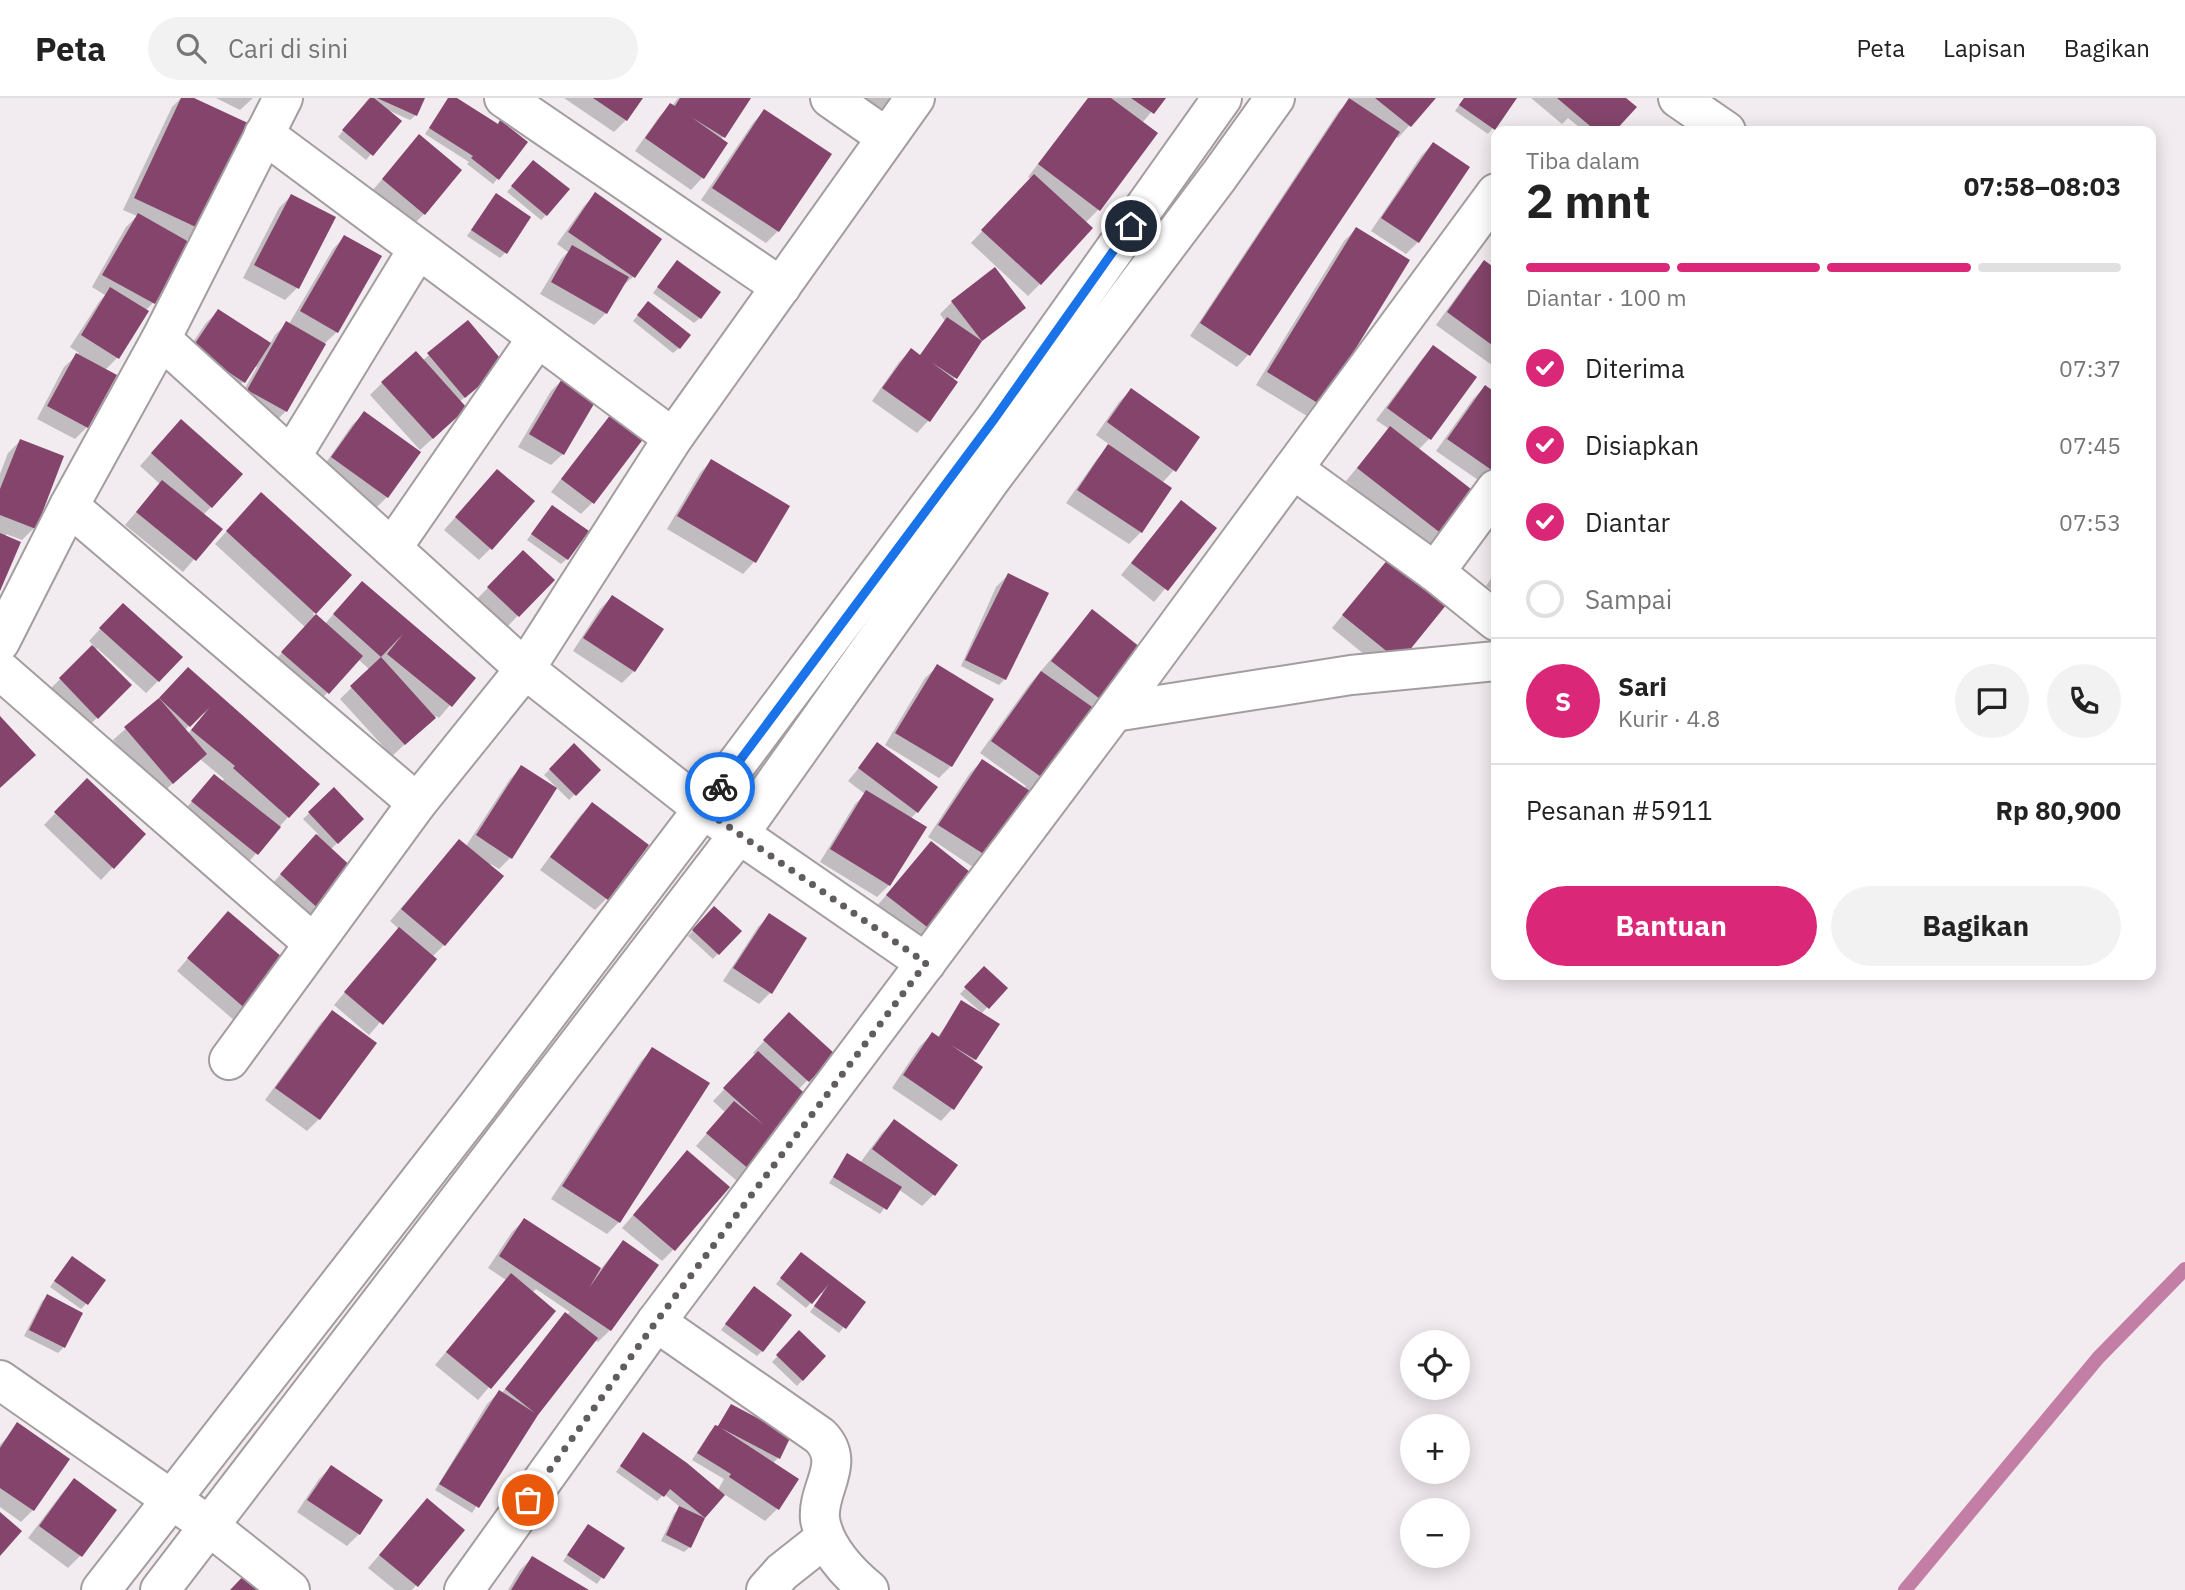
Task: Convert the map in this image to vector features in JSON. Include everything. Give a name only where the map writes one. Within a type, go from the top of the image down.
[{"type":"street","points":[[0,642],[69,506],[161,339],[283,98]]},
{"type":"street","points":[[504,98],[781,287]]},
{"type":"street","points":[[830,98],[886,137]]},
{"type":"street","points":[[229,1060],[417,803],[525,669],[673,438],[915,98]]},
{"type":"street","points":[[101,1590],[469,1118],[703,809],[995,418],[1222,98]]},
{"type":"street","points":[[160,1590],[739,834],[991,479],[1275,98]]},
{"type":"street","points":[[1678,98],[1719,126]]},
{"type":"street","points":[[264,134],[673,438]]},
{"type":"street","points":[[464,1590],[656,1322],[1114,712],[1491,200]]},
{"type":"street","points":[[291,457],[418,249]]},
{"type":"street","points":[[392,548],[537,338]]},
{"type":"street","points":[[161,339],[525,669],[703,809],[926,963]]},
{"type":"street","points":[[1293,469],[1491,617]]},
{"type":"street","points":[[1434,572],[1491,496]]},
{"type":"street","points":[[69,506],[417,803]]},
{"type":"street","points":[[1114,712],[1351,675],[1491,661]]},
{"type":"street","points":[[0,670],[313,943]]},
{"type":"street","points":[[656,1322],[820,1436],[830,1446],[832,1457],[820,1517],[825,1538],[850,1574],[869,1590]]},
{"type":"street","points":[[0,1380],[208,1525],[290,1590]]},
{"type":"street","points":[[766,1590],[782,1572],[825,1538]]},
{"type":"building","points":[[181,98],[194,98],[250,124],[200,229],[134,198]]},
{"type":"building","points":[[370,98],[374,98],[402,121],[373,156],[342,130]]},
{"type":"building","points":[[377,98],[425,98],[417,116]]},
{"type":"building","points":[[448,98],[457,98],[498,124],[500,120],[528,142],[499,180],[471,158],[473,156],[429,128]]},
{"type":"building","points":[[593,98],[643,98],[627,121]]},
{"type":"building","points":[[680,98],[751,98],[725,138],[691,117],[728,143],[704,179],[645,138],[670,103],[675,106]]},
{"type":"building","points":[[1088,98],[1111,98],[1158,133],[1100,211],[1038,164]]},
{"type":"building","points":[[1131,98],[1166,98],[1154,114]]},
{"type":"building","points":[[1349,98],[1400,132],[1250,356],[1200,323]]},
{"type":"building","points":[[1375,98],[1436,98],[1411,127]]},
{"type":"building","points":[[1464,98],[1517,98],[1498,126],[1491,127],[1459,105]]},
{"type":"building","points":[[1557,98],[1626,98],[1637,107],[1620,126],[1590,126]]},
{"type":"building","points":[[764,109],[832,154],[779,232],[712,188]]},
{"type":"building","points":[[419,134],[462,170],[425,215],[382,179]]},
{"type":"building","points":[[1433,142],[1470,167],[1419,243],[1381,218]]},
{"type":"building","points":[[533,160],[570,189],[547,216],[511,186]]},
{"type":"building","points":[[1034,174],[1093,228],[1041,285],[981,230]]},
{"type":"building","points":[[595,192],[662,239],[635,278],[568,232]]},
{"type":"building","points":[[496,193],[531,217],[507,254],[471,230]]},
{"type":"building","points":[[291,194],[336,217],[299,289],[254,265]]},
{"type":"building","points":[[138,213],[189,242],[155,304],[102,275]]},
{"type":"building","points":[[1356,227],[1410,260],[1321,405],[1267,372]]},
{"type":"building","points":[[344,235],[382,256],[338,333],[300,311]]},
{"type":"building","points":[[572,245],[629,277],[607,314],[551,282]]},
{"type":"building","points":[[677,260],[721,292],[701,319],[657,287]]},
{"type":"building","points":[[1484,260],[1491,265],[1491,344],[1447,312]]},
{"type":"building","points":[[995,267],[1026,308],[982,341],[951,301]]},
{"type":"building","points":[[110,287],[149,311],[119,359],[81,335]]},
{"type":"building","points":[[648,301],[691,335],[680,349],[637,315]]},
{"type":"building","points":[[218,309],[271,343],[245,383],[192,348]]},
{"type":"building","points":[[947,317],[982,341],[957,379],[931,362],[958,382],[930,422],[882,388],[911,348],[920,355]]},
{"type":"building","points":[[468,320],[505,364],[465,398],[427,353]]},
{"type":"building","points":[[286,321],[326,344],[287,412],[247,390]]},
{"type":"building","points":[[1433,345],[1477,377],[1431,440],[1387,408]]},
{"type":"building","points":[[416,351],[467,408],[433,439],[381,382]]},
{"type":"building","points":[[76,353],[117,375],[88,428],[47,406]]},
{"type":"building","points":[[563,377],[598,397],[564,455],[529,434]]},
{"type":"building","points":[[1485,385],[1491,389],[1491,470],[1447,439]]},
{"type":"building","points":[[1131,388],[1200,437],[1176,472],[1107,422]]},
{"type":"building","points":[[364,411],[421,452],[388,498],[331,457]]},
{"type":"building","points":[[611,414],[644,438],[594,504],[561,479]]},
{"type":"building","points":[[181,419],[243,474],[212,508],[151,453]]},
{"type":"building","points":[[1390,426],[1480,496],[1447,538],[1357,468]]},
{"type":"building","points":[[20,439],[64,456],[36,529],[0,515],[0,489]]},
{"type":"building","points":[[1108,444],[1172,488],[1142,533],[1077,490]]},
{"type":"building","points":[[711,459],[790,506],[756,563],[677,516]]},
{"type":"building","points":[[497,469],[535,501],[492,550],[455,517]]},
{"type":"building","points":[[162,480],[223,529],[196,561],[136,512]]},
{"type":"building","points":[[261,492],[352,575],[316,614],[226,531]]},
{"type":"building","points":[[1181,500],[1217,528],[1168,591],[1131,563]]},
{"type":"building","points":[[552,505],[589,531],[568,560],[531,534]]},
{"type":"building","points":[[0,533],[21,542],[0,591]]},
{"type":"building","points":[[523,550],[555,580],[519,617],[487,587]]},
{"type":"building","points":[[1389,558],[1447,604],[1400,662],[1342,615]]},
{"type":"building","points":[[1008,573],[1049,593],[1006,680],[965,660]]},
{"type":"building","points":[[362,581],[476,678],[452,707],[387,654],[403,634],[381,657],[333,614]]},
{"type":"building","points":[[612,595],[664,629],[635,672],[583,638]]},
{"type":"building","points":[[123,603],[183,657],[159,682],[99,628]]},
{"type":"building","points":[[1092,609],[1150,655],[1109,706],[1051,661]]},
{"type":"building","points":[[316,614],[363,656],[329,694],[281,652]]},
{"type":"building","points":[[92,645],[132,685],[98,719],[59,678]]},
{"type":"building","points":[[381,657],[436,718],[405,745],[350,686]]},
{"type":"building","points":[[937,664],[994,699],[952,767],[895,733]]},
{"type":"building","points":[[188,667],[320,784],[289,818],[233,768],[235,766],[191,730],[210,707],[190,727],[159,698]]},
{"type":"building","points":[[1041,671],[1095,709],[1044,779],[991,741]]},
{"type":"building","points":[[159,698],[207,754],[173,784],[124,727]]},
{"type":"building","points":[[0,716],[36,755],[0,788]]},
{"type":"building","points":[[877,742],[938,787],[918,813],[858,768]]},
{"type":"building","points":[[574,743],[601,770],[576,796],[549,769]]},
{"type":"building","points":[[982,759],[1033,793],[990,858],[938,825]]},
{"type":"building","points":[[521,765],[557,788],[512,859],[476,835]]},
{"type":"building","points":[[214,774],[281,827],[258,855],[191,801]]},
{"type":"building","points":[[87,778],[146,834],[114,869],[54,812]]},
{"type":"building","points":[[334,787],[364,819],[338,844],[308,812]]},
{"type":"building","points":[[866,790],[927,827],[890,886],[830,849]]},
{"type":"building","points":[[592,802],[649,845],[608,900],[550,857]]},
{"type":"building","points":[[316,834],[356,871],[321,911],[280,874]]},
{"type":"building","points":[[459,839],[504,876],[445,946],[401,909]]},
{"type":"building","points":[[931,841],[975,876],[931,930],[886,895]]},
{"type":"building","points":[[714,906],[742,931],[719,955],[692,930]]},
{"type":"building","points":[[228,911],[289,963],[248,1011],[187,958]]},
{"type":"building","points":[[769,913],[807,938],[772,994],[733,968]]},
{"type":"building","points":[[399,927],[437,959],[383,1025],[344,992]]},
{"type":"building","points":[[984,966],[1008,988],[989,1009],[964,987]]},
{"type":"building","points":[[961,1000],[1000,1024],[976,1060],[951,1045],[983,1067],[954,1110],[903,1075],[932,1032],[939,1037]]},
{"type":"building","points":[[332,1010],[377,1043],[320,1120],[275,1088]]},
{"type":"building","points":[[789,1012],[835,1054],[809,1082],[763,1040]]},
{"type":"building","points":[[652,1047],[710,1083],[620,1223],[562,1186]]},
{"type":"building","points":[[758,1051],[812,1100],[750,1170],[706,1133],[734,1101],[764,1125],[723,1088]]},
{"type":"building","points":[[894,1119],[958,1165],[935,1196],[872,1149]]},
{"type":"building","points":[[687,1150],[730,1187],[675,1251],[633,1215]]},
{"type":"building","points":[[847,1153],[902,1187],[887,1210],[833,1177]]},
{"type":"building","points":[[524,1218],[601,1268],[589,1288],[623,1240],[659,1265],[611,1331],[499,1256]]},
{"type":"building","points":[[801,1252],[866,1302],[846,1329],[814,1306],[829,1284],[812,1304],[780,1278]]},
{"type":"building","points":[[72,1256],[106,1280],[88,1305],[54,1281]]},
{"type":"building","points":[[511,1273],[556,1311],[491,1389],[446,1352]]},
{"type":"building","points":[[754,1286],[792,1315],[763,1352],[725,1324]]},
{"type":"building","points":[[47,1294],[83,1313],[65,1348],[29,1330]]},
{"type":"building","points":[[565,1312],[598,1338],[538,1415],[479,1508],[439,1484],[499,1390],[535,1413],[505,1389]]},
{"type":"building","points":[[799,1330],[826,1356],[803,1381],[776,1355]]},
{"type":"building","points":[[731,1404],[791,1436],[780,1459],[721,1428],[799,1479],[779,1510],[729,1477],[731,1474],[697,1453]]},
{"type":"building","points":[[17,1422],[70,1459],[34,1511],[0,1488],[0,1448]]},
{"type":"building","points":[[643,1432],[687,1463],[725,1495],[705,1518],[670,1489],[664,1497],[620,1466]]},
{"type":"building","points":[[331,1465],[383,1500],[360,1535],[307,1500]]},
{"type":"building","points":[[74,1478],[117,1510],[82,1557],[39,1526]]},
{"type":"building","points":[[427,1498],[465,1530],[418,1587],[379,1555]]},
{"type":"building","points":[[679,1506],[705,1518],[691,1548],[666,1535]]},
{"type":"building","points":[[0,1512],[22,1531],[0,1556]]},
{"type":"building","points":[[588,1524],[625,1548],[604,1579],[567,1555]]},
{"type":"building","points":[[532,1556],[589,1590],[511,1590]]},
{"type":"building","points":[[250,1569],[273,1590],[230,1590]]},
{"type":"waterway","points":[[1905,1590],[2098,1358],[2185,1269]]},
{"type":"way so far","points":[[528,1500],[656,1322],[926,963],[703,809],[720,787]]},
{"type":"route","points":[[720,787],[995,418],[1131,226]]}]
